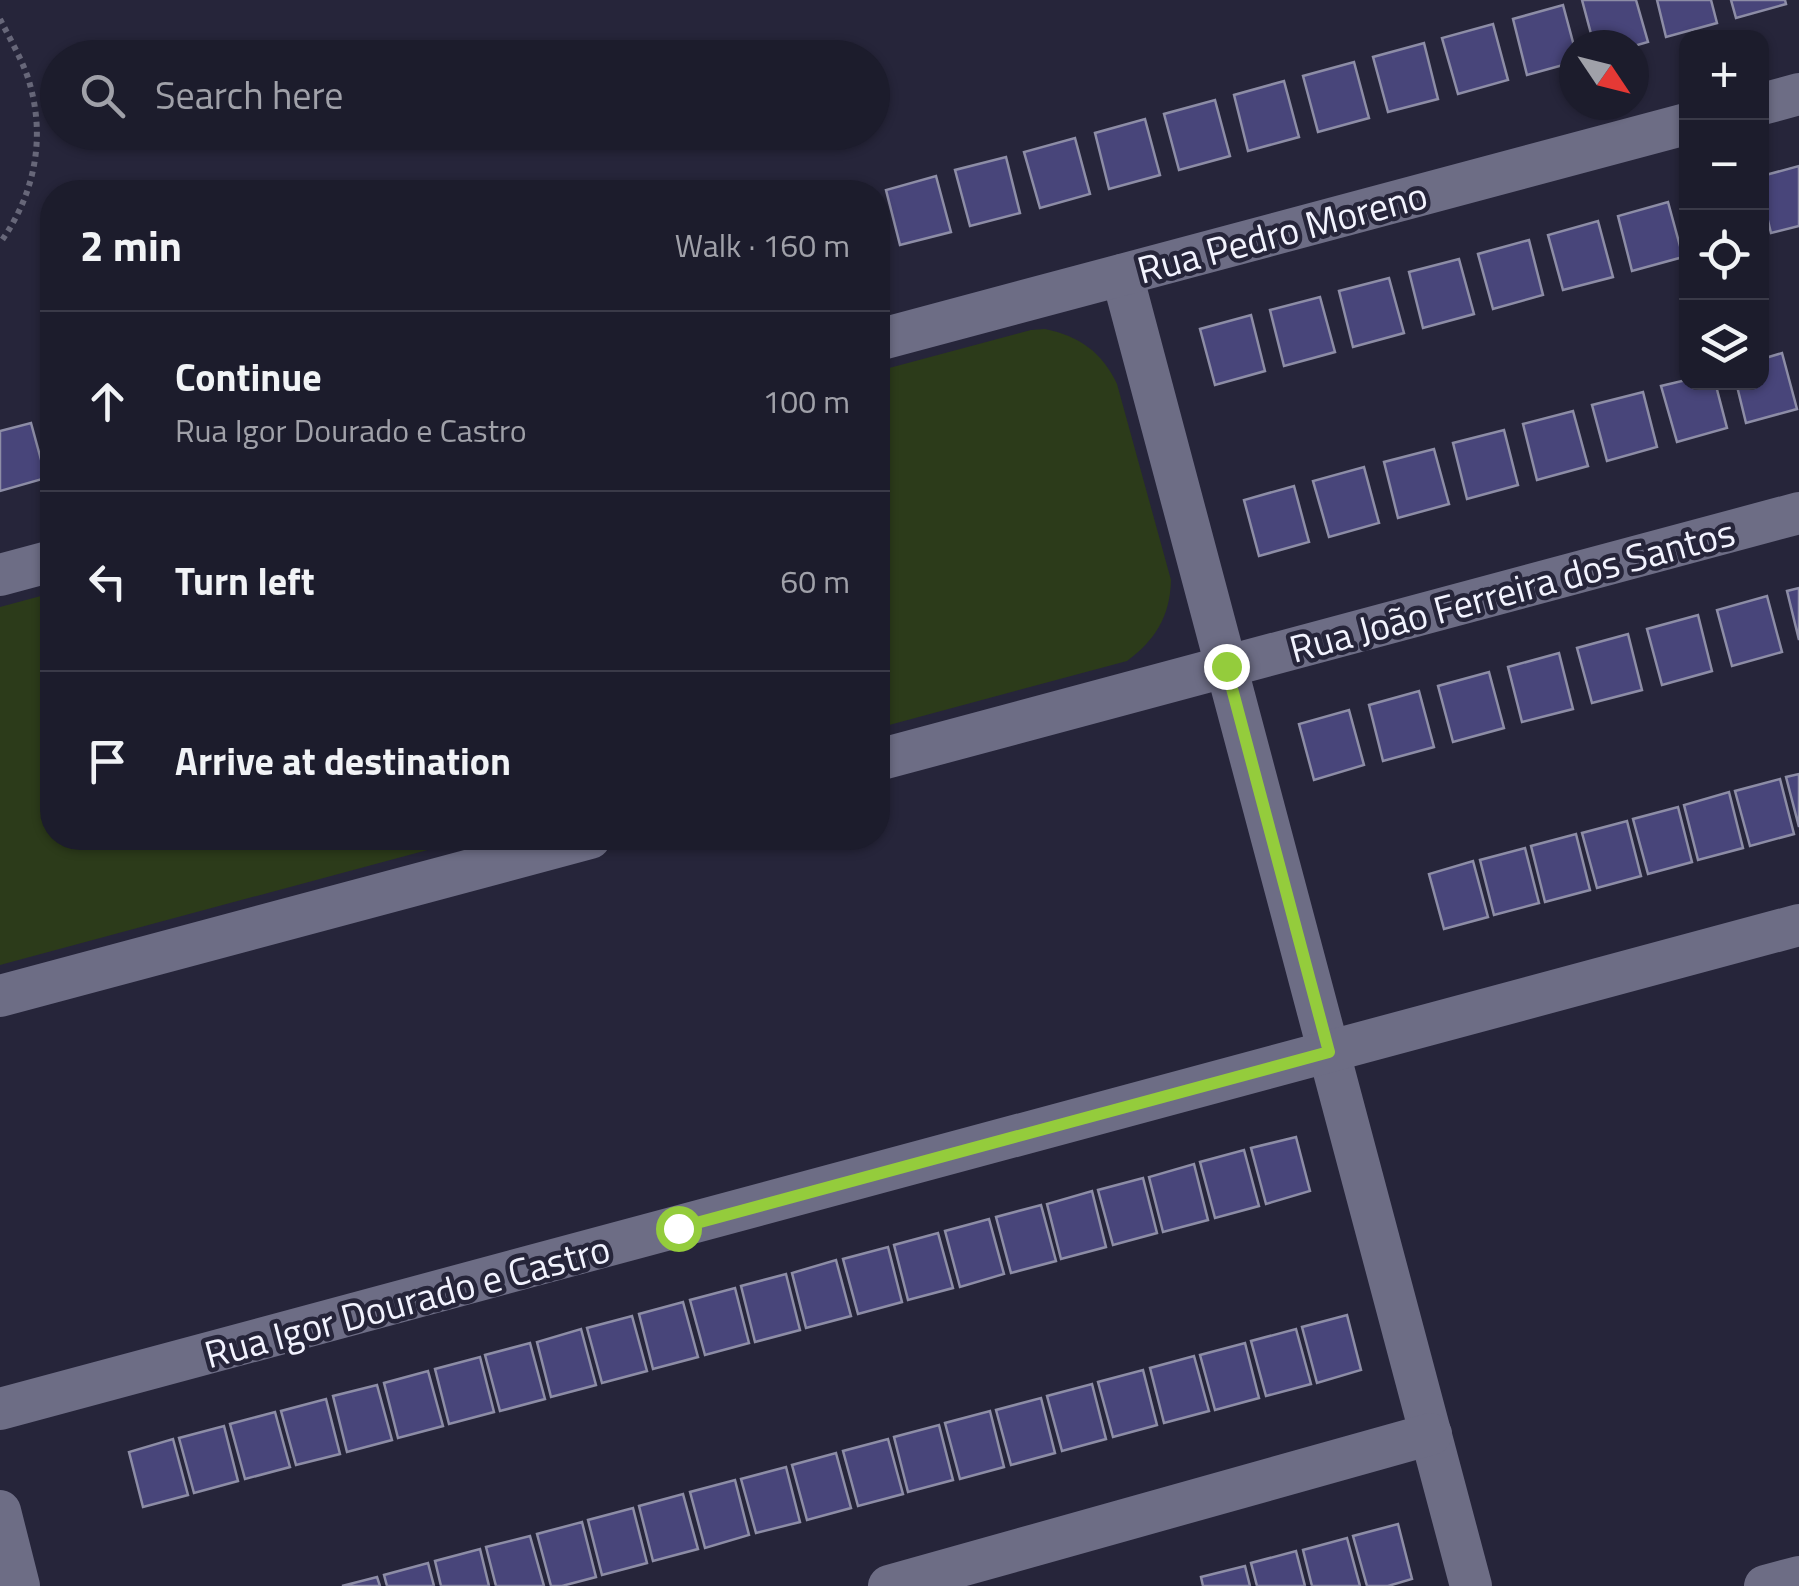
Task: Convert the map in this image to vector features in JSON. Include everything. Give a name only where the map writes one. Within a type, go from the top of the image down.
[{"type":"street","points":[[1769,102],[1799,94]]},
{"type":"street","name":"Rua Pedro Moreno","points":[[890,337],[1679,126]]},
{"type":"street","points":[[1122,275],[1472,1586]]},
{"type":"street","name":"Rua João Ferreira dos Santos","points":[[890,757],[1799,513]]},
{"type":"street","points":[[0,575],[40,564]]},
{"type":"street","points":[[0,996],[545,850]]},
{"type":"street","name":"Rua Igor Dourado e Castro","points":[[0,1409],[1799,925]]},
{"type":"street","points":[[888,1586],[1431,1434]]},
{"type":"street","points":[[0,1510],[20,1586]]},
{"type":"street","points":[[1765,1586],[1799,1577]]},
{"type":"path","points":[[0,19],[26,73],[38,132],[29,193],[0,244]]},
{"type":"green space","points":[[1045,329],[1088,347],[1117,384],[1171,580],[1168,605],[1153,636],[1127,661],[890,725],[890,368]]},
{"type":"green space","points":[[40,596],[40,850],[427,850],[0,965],[0,607]]},
{"type":"building","points":[[1582,0],[1636,0],[1645,30],[1590,30]]},
{"type":"building","points":[[1657,0],[1711,0],[1717,23],[1679,30],[1679,33],[1666,37]]},
{"type":"building","points":[[1731,0],[1785,0],[1786,4],[1736,18]]},
{"type":"building","points":[[1563,5],[1570,30],[1559,30],[1559,66],[1527,75],[1513,19]]},
{"type":"building","points":[[1493,24],[1508,80],[1458,94],[1442,38]]},
{"type":"building","points":[[1424,43],[1438,99],[1388,112],[1373,57]]},
{"type":"building","points":[[1354,62],[1369,118],[1318,132],[1303,76]]},
{"type":"building","points":[[1284,81],[1299,137],[1248,151],[1234,95]]},
{"type":"building","points":[[1215,100],[1230,156],[1179,170],[1164,114]]},
{"type":"building","points":[[1145,119],[1160,175],[1109,189],[1095,133]]},
{"type":"building","points":[[1075,138],[1090,194],[1040,208],[1024,152]]},
{"type":"building","points":[[1006,157],[1020,213],[970,226],[955,170]]},
{"type":"building","points":[[1799,166],[1799,226],[1771,233],[1769,174]]},
{"type":"building","points":[[936,176],[951,232],[900,245],[890,189]]},
{"type":"building","points":[[1668,202],[1679,242],[1679,258],[1632,271],[1618,216]]},
{"type":"building","points":[[1598,221],[1613,277],[1563,290],[1548,235]]},
{"type":"building","points":[[1529,240],[1543,295],[1493,309],[1478,254]]},
{"type":"building","points":[[1459,259],[1474,314],[1423,328],[1409,272]]},
{"type":"building","points":[[1389,278],[1404,333],[1353,347],[1339,291]]},
{"type":"building","points":[[1320,297],[1335,352],[1284,366],[1270,310]]},
{"type":"building","points":[[1251,315],[1265,371],[1215,385],[1200,329]]},
{"type":"building","points":[[1782,353],[1797,409],[1746,423],[1738,390],[1769,390],[1769,357]]},
{"type":"building","points":[[1679,382],[1679,390],[1717,390],[1727,428],[1677,442],[1661,386]]},
{"type":"building","points":[[1643,392],[1657,447],[1607,461],[1592,405]]},
{"type":"building","points":[[1573,411],[1588,466],[1537,480],[1523,424]]},
{"type":"building","points":[[31,423],[40,456],[40,480],[0,491],[0,431]]},
{"type":"building","points":[[1504,430],[1518,485],[1467,499],[1453,443]]},
{"type":"building","points":[[1434,449],[1449,504],[1398,518],[1384,462]]},
{"type":"building","points":[[1364,467],[1379,523],[1329,537],[1313,481]]},
{"type":"building","points":[[1294,486],[1309,542],[1259,556],[1244,500]]},
{"type":"building","points":[[1799,588],[1799,640],[1787,591]]},
{"type":"building","points":[[1767,596],[1782,652],[1732,666],[1717,610]]},
{"type":"building","points":[[1698,615],[1712,671],[1662,685],[1647,629]]},
{"type":"building","points":[[1628,634],[1642,690],[1592,703],[1577,648]]},
{"type":"building","points":[[1559,653],[1573,709],[1522,722],[1508,667]]},
{"type":"building","points":[[1489,672],[1504,728],[1453,742],[1438,686]]},
{"type":"building","points":[[1419,691],[1434,747],[1383,761],[1369,705]]},
{"type":"building","points":[[1349,710],[1364,765],[1314,780],[1299,724]]},
{"type":"building","points":[[1799,774],[1799,827],[1786,777]]},
{"type":"building","points":[[1780,779],[1794,834],[1750,846],[1735,791]]},
{"type":"building","points":[[1729,792],[1743,848],[1698,860],[1684,805]]},
{"type":"building","points":[[1678,807],[1692,862],[1648,874],[1633,819]]},
{"type":"building","points":[[1627,821],[1641,876],[1597,888],[1582,833]]},
{"type":"building","points":[[1576,834],[1590,890],[1545,902],[1531,846]]},
{"type":"building","points":[[1525,848],[1539,903],[1494,915],[1480,860]]},
{"type":"building","points":[[1473,861],[1488,917],[1444,929],[1429,874]]},
{"type":"building","points":[[1296,1137],[1310,1191],[1266,1204],[1251,1148]]},
{"type":"building","points":[[1244,1150],[1259,1206],[1215,1218],[1200,1162]]},
{"type":"building","points":[[1194,1164],[1208,1220],[1163,1232],[1149,1177]]},
{"type":"building","points":[[1143,1178],[1157,1233],[1113,1245],[1098,1190]]},
{"type":"building","points":[[1092,1191],[1106,1247],[1061,1259],[1047,1204]]},
{"type":"building","points":[[1041,1205],[1056,1261],[1011,1273],[996,1217]]},
{"type":"building","points":[[989,1219],[1004,1274],[960,1287],[945,1231]]},
{"type":"building","points":[[938,1233],[953,1288],[908,1300],[894,1245]]},
{"type":"building","points":[[888,1247],[902,1302],[858,1314],[843,1259]]},
{"type":"building","points":[[836,1260],[851,1316],[806,1328],[792,1273]]},
{"type":"building","points":[[786,1274],[800,1330],[755,1342],[741,1286]]},
{"type":"building","points":[[735,1288],[749,1343],[705,1355],[690,1300]]},
{"type":"building","points":[[683,1302],[698,1357],[653,1369],[639,1314]]},
{"type":"building","points":[[1347,1315],[1361,1370],[1317,1383],[1302,1327]]},
{"type":"building","points":[[632,1316],[647,1371],[602,1383],[587,1328]]},
{"type":"building","points":[[581,1329],[596,1385],[551,1397],[537,1342]]},
{"type":"building","points":[[1296,1329],[1311,1384],[1266,1396],[1251,1341]]},
{"type":"building","points":[[530,1343],[545,1399],[500,1411],[485,1355]]},
{"type":"building","points":[[1245,1343],[1259,1398],[1215,1410],[1200,1355]]},
{"type":"building","points":[[1194,1356],[1209,1411],[1164,1423],[1150,1368]]},
{"type":"building","points":[[480,1357],[494,1412],[449,1424],[435,1369]]},
{"type":"building","points":[[1143,1370],[1157,1425],[1113,1437],[1098,1382]]},
{"type":"building","points":[[428,1371],[443,1426],[398,1438],[384,1383]]},
{"type":"building","points":[[1092,1384],[1106,1439],[1062,1451],[1047,1396]]},
{"type":"building","points":[[377,1385],[392,1440],[347,1452],[333,1396]]},
{"type":"building","points":[[1041,1398],[1055,1453],[1011,1465],[996,1410]]},
{"type":"building","points":[[326,1399],[340,1454],[296,1465],[281,1411]]},
{"type":"building","points":[[990,1411],[1004,1467],[960,1479],[945,1423]]},
{"type":"building","points":[[275,1412],[290,1467],[245,1479],[230,1424]]},
{"type":"building","points":[[939,1425],[953,1480],[908,1492],[894,1437]]},
{"type":"building","points":[[224,1426],[238,1481],[194,1493],[179,1438]]},
{"type":"building","points":[[173,1439],[188,1495],[143,1507],[129,1452]]},
{"type":"building","points":[[888,1439],[903,1494],[858,1506],[843,1451]]},
{"type":"building","points":[[836,1453],[851,1508],[807,1520],[792,1465]]},
{"type":"building","points":[[786,1467],[800,1522],[756,1533],[741,1479]]},
{"type":"building","points":[[735,1480],[749,1535],[705,1548],[690,1492]]},
{"type":"building","points":[[683,1494],[698,1549],[653,1561],[639,1506]]},
{"type":"building","points":[[633,1508],[647,1563],[602,1575],[588,1520]]},
{"type":"building","points":[[582,1522],[596,1577],[551,1586],[537,1534]]},
{"type":"building","points":[[1398,1524],[1412,1579],[1388,1586],[1367,1586],[1353,1536]]},
{"type":"building","points":[[530,1536],[544,1586],[496,1586],[486,1547]]},
{"type":"building","points":[[1347,1538],[1360,1586],[1312,1586],[1303,1550]]},
{"type":"building","points":[[480,1549],[489,1586],[441,1586],[435,1561]]},
{"type":"building","points":[[1296,1551],[1305,1586],[1257,1586],[1251,1563]]},
{"type":"building","points":[[428,1563],[434,1586],[387,1586],[384,1575]]},
{"type":"building","points":[[1245,1566],[1250,1586],[1203,1586],[1201,1577]]},
{"type":"building","points":[[377,1577],[380,1586],[342,1586]]},
{"type":"route","points":[[678,1228],[1329,1052],[1226,666]]}]
